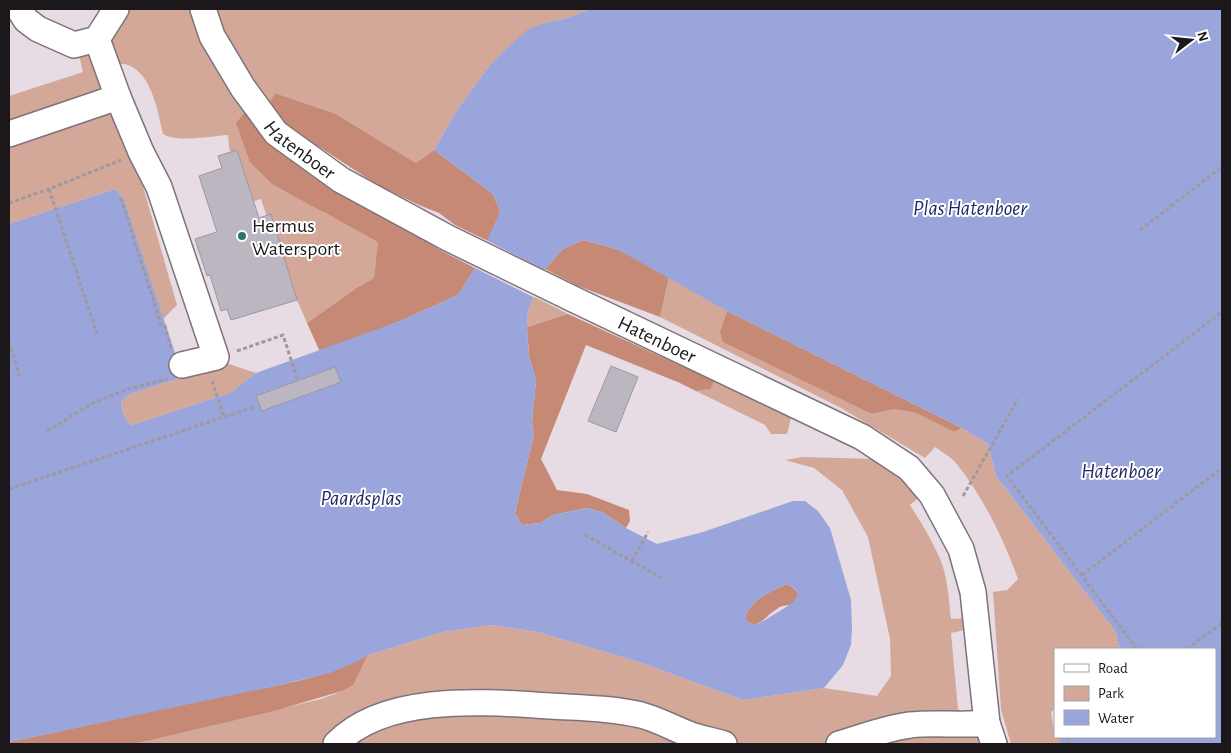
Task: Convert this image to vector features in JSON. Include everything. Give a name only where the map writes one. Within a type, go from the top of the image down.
[{"type":"street","points":[[20,11],[26,20],[38,29],[74,46],[97,39],[116,9]]},
{"type":"street","name":"Hatenboer","points":[[203,9],[212,36],[243,88],[276,134],[341,180],[448,238],[573,300],[862,438],[909,468],[932,495],[961,549],[973,592],[990,733]]},
{"type":"street","points":[[97,39],[140,152],[159,187],[214,369],[176,365]]},
{"type":"street","points":[[9,134],[118,98]]},
{"type":"street","points":[[336,744],[346,734],[364,723],[388,714],[423,706],[476,701],[614,710],[643,716],[694,736],[724,744]]},
{"type":"street","points":[[840,744],[881,731],[911,725],[970,724],[990,733]]},
{"type":"path","points":[[9,203],[49,190],[140,152]]},
{"type":"path","points":[[1140,230],[1222,167]]},
{"type":"path","points":[[49,190],[97,334]]},
{"type":"path","points":[[47,431],[93,403],[128,389],[176,365],[165,326],[162,325],[121,198]]},
{"type":"path","points":[[1136,648],[1007,476],[1222,312]]},
{"type":"path","points":[[224,417],[214,369],[284,335],[298,381]]},
{"type":"path","points":[[9,342],[20,378]]},
{"type":"path","points":[[963,496],[1018,399]]},
{"type":"path","points":[[9,488],[254,407]]},
{"type":"path","points":[[1082,576],[1222,468]]},
{"type":"path","points":[[632,561],[648,532]]},
{"type":"path","points":[[585,535],[662,578]]},
{"type":"path","points":[[1189,648],[1222,623]]},
{"type":"green space","points":[[117,9],[191,9],[212,57],[323,212],[379,242],[374,278],[307,323],[289,282],[261,199],[248,203],[229,147],[228,135],[185,139],[169,137],[163,134],[152,93],[141,74],[124,64],[113,66],[107,55]]},
{"type":"green space","points":[[212,9],[591,9],[567,18],[545,23],[490,65],[457,110],[434,150],[416,163],[336,114],[275,93],[267,106],[240,70]]},
{"type":"green space","points":[[79,55],[91,55],[97,59],[103,93],[9,127],[9,96],[83,72]]},
{"type":"green space","points":[[104,108],[115,112],[142,183],[177,305],[162,320],[123,197],[115,189],[9,224],[9,140]]},
{"type":"green space","points":[[669,277],[727,311],[720,332],[872,414],[894,409],[916,413],[954,432],[962,428],[988,444],[996,476],[1116,632],[1120,648],[1054,648],[1054,710],[1051,712],[1054,738],[1058,738],[1062,744],[1011,744],[1001,710],[993,592],[1007,590],[1018,579],[984,504],[956,463],[935,447],[925,458],[841,408],[660,317]]},
{"type":"green space","points":[[533,296],[568,314],[527,327],[528,310]]},
{"type":"green space","points":[[223,362],[256,373],[230,393],[132,425],[125,417],[121,402],[130,394]]},
{"type":"green space","points":[[714,381],[791,418],[787,434],[771,434],[765,425],[696,391],[711,389]]},
{"type":"green space","points":[[803,457],[876,459],[893,468],[922,495],[910,505],[932,541],[942,564],[947,584],[951,619],[968,618],[969,629],[951,633],[958,709],[980,735],[983,744],[134,744],[321,699],[347,688],[359,673],[368,655],[443,632],[491,625],[538,632],[642,663],[743,700],[824,688],[877,696],[891,676],[890,639],[868,537],[842,490],[814,468],[785,460]]},
{"type":"shaded area","points":[[275,93],[336,114],[416,163],[434,150],[493,194],[500,212],[488,241],[455,225],[439,213],[379,186],[288,129],[267,106]]},
{"type":"shaded area","points":[[247,110],[389,219],[442,251],[475,268],[458,295],[400,321],[320,352],[307,323],[374,278],[378,242],[272,184],[250,162],[236,123]]},
{"type":"shaded area","points":[[583,240],[617,249],[669,277],[660,317],[578,286],[545,269],[563,249]]},
{"type":"shaded area","points":[[727,311],[962,428],[954,432],[916,413],[894,409],[872,414],[723,342],[720,332]]},
{"type":"shaded area","points":[[568,314],[714,381],[711,389],[696,391],[586,345],[541,459],[557,490],[587,494],[629,510],[630,521],[626,528],[602,512],[587,508],[553,515],[540,523],[522,525],[515,513],[534,434],[532,422],[536,380],[529,356],[527,327]]},
{"type":"shaded area","points":[[786,584],[793,587],[797,592],[798,598],[796,601],[782,606],[754,625],[745,620],[750,607],[755,602]]},
{"type":"shaded area","points":[[368,655],[353,685],[342,691],[274,711],[134,744],[9,744],[9,742],[311,678],[331,672]]},
{"type":"water","points":[[591,9],[1222,9],[1222,744],[1062,744],[1058,738],[1216,738],[1216,648],[1120,648],[1116,632],[996,476],[988,444],[962,428],[727,311],[617,249],[583,240],[563,249],[545,269],[528,310],[529,356],[536,380],[532,422],[534,434],[515,513],[522,525],[540,523],[553,515],[587,508],[602,512],[626,528],[657,544],[703,532],[793,501],[805,501],[818,511],[830,528],[851,600],[851,645],[843,665],[824,688],[743,700],[642,663],[538,632],[491,625],[443,632],[368,655],[330,673],[9,742],[9,224],[115,189],[123,197],[183,377],[130,394],[121,402],[125,417],[132,425],[230,393],[256,373],[400,321],[458,295],[475,268],[500,212],[493,194],[434,150],[457,110],[490,65],[528,29],[567,18]],"holes":[[[786,584],[797,591],[793,602],[766,619],[754,625],[745,620],[750,607],[773,590]]]},
{"type":"pier","points":[[486,240],[547,271],[535,298],[473,267]]},
{"type":"building","name":"Hermus Watersport","points":[[237,150],[259,218],[271,214],[297,300],[231,320],[227,309],[221,311],[210,275],[207,276],[195,239],[217,232],[199,176],[222,168],[218,156]]},
{"type":"building","points":[[611,366],[638,377],[616,432],[588,421]]},
{"type":"building","points":[[335,367],[341,382],[262,411],[256,396]]},
{"type":"place","name":"Hermus Watersport","points":[[242,236]]},
{"type":"water label","name":"Plas Hatenboer","points":[[970,208]]},
{"type":"water label","name":"Paardsplas","points":[[361,498]]}]
